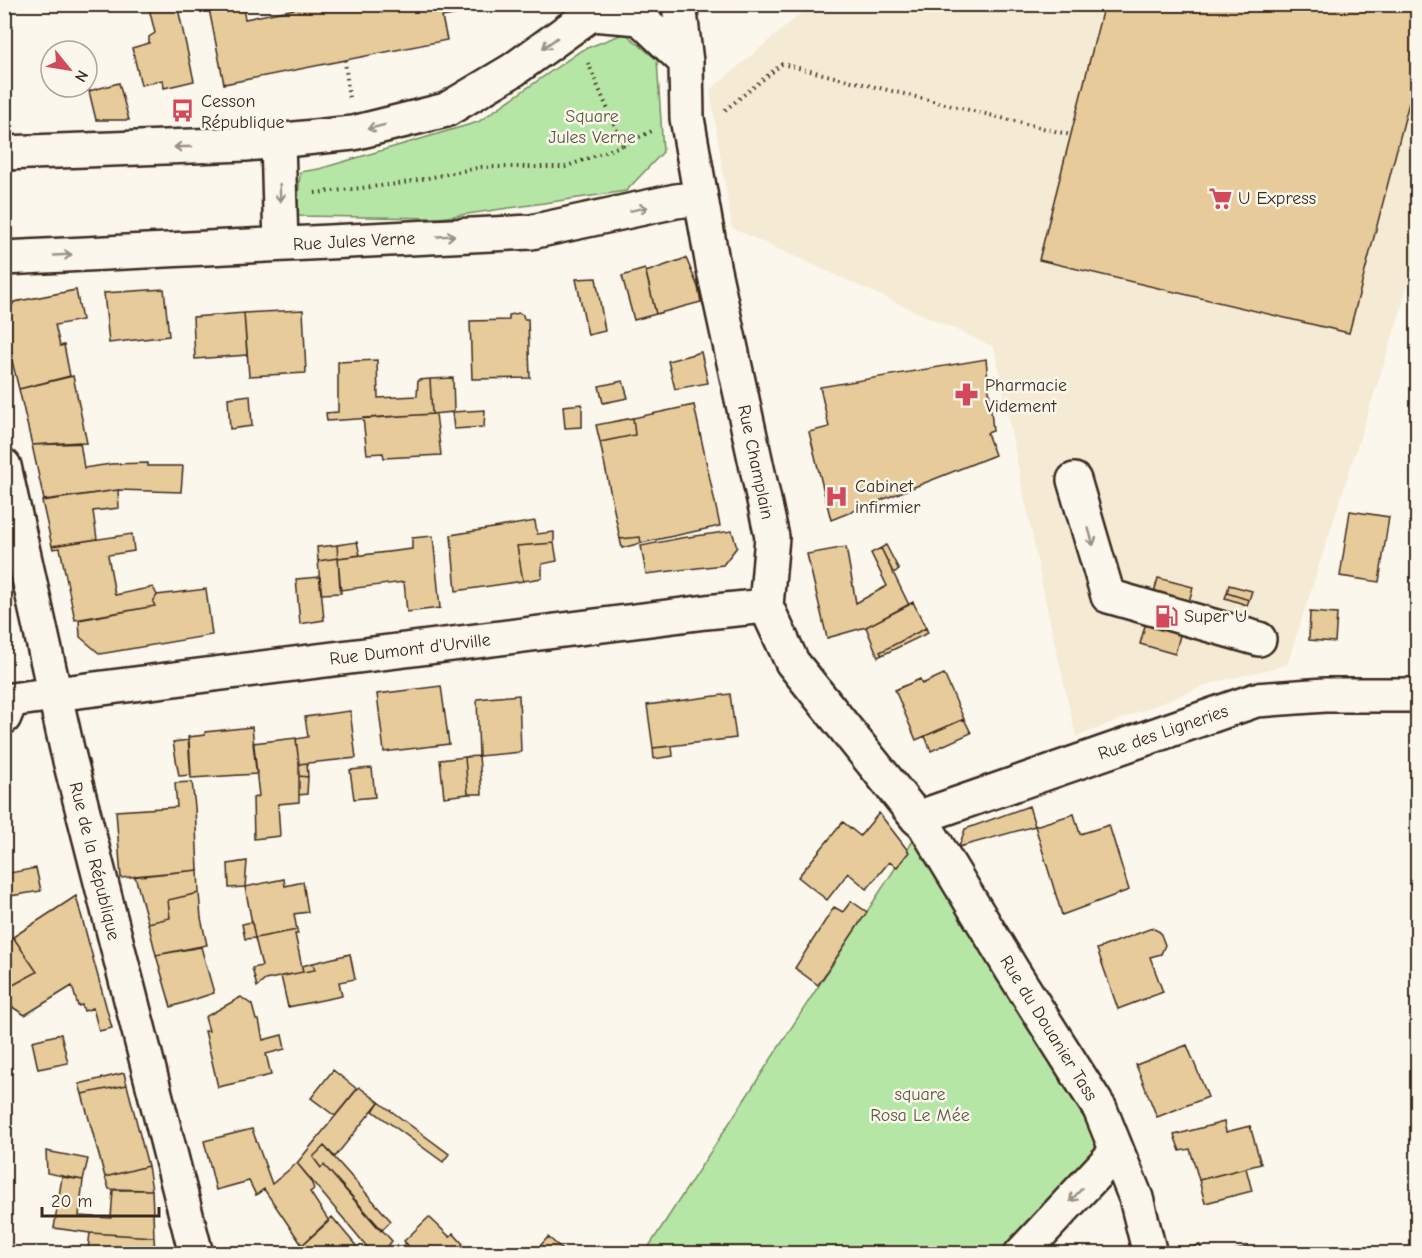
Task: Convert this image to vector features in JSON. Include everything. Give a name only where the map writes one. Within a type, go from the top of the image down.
[{"type":"street","name":"Rue Champlain","points":[[679,4],[686,62],[687,118],[713,266],[772,537],[766,606],[792,662],[917,818]]},
{"type":"street","points":[[4,153],[278,142],[353,133],[446,110],[513,70],[592,9],[640,18],[686,62]]},
{"type":"street","points":[[278,142],[281,244]]},
{"type":"street","name":"Rue Jules Verne","points":[[4,258],[531,232],[676,201],[701,198]]},
{"type":"street","name":"Rue de la République","points":[[4,466],[67,749],[196,1254]]},
{"type":"street","points":[[1074,480],[1108,596],[1259,639]]},
{"type":"street","name":"Rue Dumont d'Urville","points":[[7,703],[55,694],[766,606]]},
{"type":"street","name":"Rue des Ligneries","points":[[917,818],[1256,700],[1325,694],[1418,695]]},
{"type":"street","name":"Rue du Douanier Tass","points":[[917,818],[924,824],[1012,970],[1100,1109],[1136,1198],[1150,1254]]},
{"type":"street","points":[[1021,1254],[1116,1152]]},
{"type":"path","points":[[280,196],[398,184],[482,167],[565,167],[623,145],[582,50],[561,35]]},
{"type":"path","points":[[687,118],[721,113],[782,64],[1071,135]]},
{"type":"shaded area","points":[[811,5],[1417,5],[1417,249],[1401,310],[1287,665],[1212,683],[1076,737],[1045,599],[994,347],[732,228],[710,90]]},
{"type":"green space","name":"Square Jules Verne","points":[[625,33],[657,60],[663,152],[626,191],[440,218],[297,216],[300,172],[319,169],[478,122],[582,50]]},
{"type":"green space","name":"square Rosa Le Mée","points":[[924,824],[1116,1152],[1021,1253],[644,1254]]},
{"type":"building","points":[[148,4],[177,4],[194,81],[164,88],[163,80],[141,85],[132,48],[149,43],[149,37],[155,33]]},
{"type":"building","points":[[208,4],[242,4],[245,19],[320,4],[457,4],[459,14],[442,17],[447,40],[224,84]]},
{"type":"building","name":"U Express","points":[[1104,4],[1418,4],[1418,68],[1349,333],[1039,260]]},
{"type":"building","points":[[119,83],[129,120],[96,120],[91,99],[99,99],[99,88]]},
{"type":"building","points":[[686,258],[698,287],[701,302],[656,314],[646,272]]},
{"type":"building","points":[[645,269],[656,314],[634,320],[622,276]]},
{"type":"building","points":[[596,278],[605,331],[588,335],[576,279]]},
{"type":"building","points":[[164,289],[169,336],[109,343],[104,293]]},
{"type":"building","points":[[76,290],[82,320],[55,325],[60,346],[64,345],[70,376],[19,389],[4,329],[4,318],[14,302]]},
{"type":"building","points":[[303,310],[306,373],[249,376],[244,313]]},
{"type":"building","points":[[244,313],[247,355],[195,359],[193,317]]},
{"type":"building","points":[[519,313],[524,319],[528,319],[530,378],[472,379],[470,321],[509,320],[509,315]]},
{"type":"building","points":[[701,352],[708,383],[675,389],[668,361]]},
{"type":"building","points":[[986,359],[993,431],[987,433],[995,455],[831,520],[809,432],[829,427],[820,387]]},
{"type":"building","points":[[377,360],[378,398],[417,396],[418,380],[430,379],[432,414],[327,421],[326,413],[338,412],[338,362]]},
{"type":"building","points":[[73,376],[87,443],[32,445],[19,389]]},
{"type":"building","points":[[453,378],[454,412],[432,414],[430,379]]},
{"type":"building","points":[[623,381],[628,398],[603,403],[599,386]]},
{"type":"building","points":[[250,395],[252,426],[230,429],[228,398]]},
{"type":"building","points":[[582,404],[582,427],[565,428],[563,406]]},
{"type":"building","points":[[694,405],[720,526],[641,543],[640,537],[620,539],[600,442],[635,435],[633,418]]},
{"type":"building","points":[[485,410],[484,427],[454,429],[452,412]]},
{"type":"building","points":[[436,414],[441,455],[384,458],[383,453],[367,454],[363,418]]},
{"type":"building","points":[[633,418],[635,435],[600,442],[596,425]]},
{"type":"building","points":[[80,442],[84,468],[111,464],[148,463],[148,466],[183,466],[181,492],[118,490],[44,500],[32,445]]},
{"type":"building","points":[[118,490],[119,508],[93,511],[97,539],[52,546],[42,501]]},
{"type":"building","points":[[1350,511],[1389,517],[1379,582],[1340,576]]},
{"type":"building","points":[[535,521],[537,534],[554,532],[554,543],[517,546],[523,581],[456,591],[451,535]]},
{"type":"building","points":[[732,531],[737,547],[723,565],[646,574],[641,546]]},
{"type":"building","points":[[132,534],[134,551],[108,555],[115,595],[153,587],[157,595],[153,602],[155,606],[75,620],[60,548],[53,549],[52,546]]},
{"type":"building","points":[[433,536],[440,608],[407,612],[404,582],[340,590],[338,558],[412,549],[412,538]]},
{"type":"building","points":[[640,537],[641,543],[622,548],[620,539]]},
{"type":"building","points":[[357,542],[360,555],[338,558],[337,545]]},
{"type":"building","points":[[554,543],[557,561],[542,564],[542,578],[523,581],[517,546]]},
{"type":"building","points":[[337,545],[338,558],[318,561],[317,547]]},
{"type":"building","points":[[886,545],[899,570],[893,573],[881,548]]},
{"type":"building","points":[[846,547],[856,603],[887,586],[871,553],[881,548],[909,605],[866,627],[827,638],[807,554]]},
{"type":"building","points":[[338,558],[341,593],[321,594],[318,561]]},
{"type":"building","points":[[4,567],[9,584],[4,593]]},
{"type":"building","points":[[320,577],[324,620],[300,624],[296,579]]},
{"type":"building","name":"Super U","points":[[1158,578],[1193,587],[1175,654],[1140,644]]},
{"type":"building","points":[[1229,585],[1252,591],[1249,600],[1227,593]]},
{"type":"building","points":[[206,589],[212,635],[100,654],[80,637],[79,620],[155,606],[153,602],[157,595]]},
{"type":"building","points":[[1227,593],[1249,600],[1247,605],[1225,598]]},
{"type":"building","points":[[913,602],[926,628],[880,652],[882,655],[878,657],[866,627]]},
{"type":"building","points":[[1310,612],[1337,614],[1335,642],[1309,640]]},
{"type":"building","points":[[926,628],[928,633],[882,655],[880,652]]},
{"type":"building","points":[[944,674],[964,719],[916,740],[895,690],[920,679],[922,684]]},
{"type":"building","points":[[441,686],[449,744],[384,752],[377,694]]},
{"type":"building","points":[[730,694],[736,738],[653,748],[647,705]]},
{"type":"building","points":[[519,695],[521,752],[479,756],[477,699]]},
{"type":"building","points":[[350,711],[356,758],[299,764],[296,739],[308,737],[305,717]]},
{"type":"building","points":[[964,719],[971,733],[931,751],[925,736]]},
{"type":"building","points":[[252,727],[257,774],[191,778],[188,737],[205,735],[205,732]]},
{"type":"building","points":[[296,738],[299,802],[278,804],[280,836],[254,839],[253,798],[259,796],[253,743]]},
{"type":"building","points":[[189,740],[191,775],[179,776],[173,742]]},
{"type":"building","points":[[672,746],[673,756],[654,759],[653,748]]},
{"type":"building","points":[[479,756],[482,794],[468,794],[465,757]]},
{"type":"building","points":[[465,757],[468,794],[444,797],[440,760]]},
{"type":"building","points":[[307,763],[308,777],[299,776],[299,764]]},
{"type":"building","points":[[372,768],[375,797],[354,799],[350,770]]},
{"type":"building","points":[[299,776],[308,777],[307,794],[299,795]]},
{"type":"building","points":[[192,782],[198,870],[121,878],[116,811],[177,807],[175,783]]},
{"type":"building","points":[[1029,806],[1035,826],[959,847],[965,829]]},
{"type":"building","points":[[879,813],[909,852],[897,867],[889,862],[867,889],[848,873],[827,900],[798,877],[843,822],[860,836]]},
{"type":"building","points":[[1074,814],[1080,834],[1109,825],[1129,890],[1062,915],[1035,826]]},
{"type":"building","points":[[247,861],[245,887],[229,888],[228,864]]},
{"type":"building","points":[[36,868],[41,891],[4,897],[4,874]]},
{"type":"building","points":[[198,870],[199,893],[168,900],[170,918],[148,923],[135,876]]},
{"type":"building","points":[[284,879],[285,886],[303,882],[308,912],[294,914],[297,930],[255,938],[245,887]]},
{"type":"building","points":[[199,893],[201,918],[207,945],[156,955],[148,923],[170,918],[168,900]]},
{"type":"building","points":[[76,896],[112,1028],[99,1031],[93,1008],[84,1011],[82,1005],[78,1006],[72,986],[25,1015],[4,1002],[4,990],[37,972],[13,937]]},
{"type":"building","points":[[851,901],[867,912],[818,985],[795,968],[834,907],[843,912]]},
{"type":"building","points":[[252,922],[255,938],[245,939],[242,924]]},
{"type":"building","points":[[1152,928],[1160,932],[1165,945],[1161,954],[1150,957],[1163,992],[1118,1009],[1097,949]]},
{"type":"building","points":[[297,930],[298,934],[295,934],[303,972],[265,980],[257,987],[252,968],[262,966],[255,938]]},
{"type":"building","points":[[13,937],[37,972],[4,990],[4,942]]},
{"type":"building","points":[[201,947],[214,993],[171,1007],[156,955]]},
{"type":"building","points":[[350,954],[355,979],[339,982],[342,996],[288,1007],[281,976],[315,970],[313,963]]},
{"type":"building","points":[[313,963],[315,970],[303,972],[302,966]]},
{"type":"building","points":[[241,997],[252,1005],[256,1020],[259,1020],[263,1040],[282,1035],[285,1049],[266,1054],[271,1075],[218,1087],[205,1031],[209,1031],[205,1017]]},
{"type":"building","points":[[61,1034],[68,1063],[38,1069],[32,1041]]},
{"type":"building","points":[[1187,1045],[1208,1097],[1157,1117],[1136,1065]]},
{"type":"building","points":[[333,1070],[357,1089],[335,1116],[311,1098]]},
{"type":"building","points":[[124,1073],[127,1085],[82,1094],[79,1084]]},
{"type":"building","points":[[127,1085],[148,1166],[105,1177],[82,1094]]},
{"type":"building","points":[[359,1087],[379,1102],[335,1157],[324,1146],[313,1157],[321,1168],[324,1165],[392,1241],[382,1254],[365,1254],[369,1249],[297,1163]]},
{"type":"building","points":[[379,1102],[449,1154],[443,1162],[373,1111]]},
{"type":"building","points":[[1224,1122],[1226,1132],[1250,1126],[1261,1164],[1199,1180],[1190,1149],[1180,1151],[1174,1135]]},
{"type":"building","points":[[252,1129],[272,1184],[297,1163],[310,1179],[314,1189],[310,1192],[329,1221],[302,1245],[264,1189],[256,1195],[249,1181],[216,1190],[204,1141]]},
{"type":"building","points":[[324,1146],[391,1221],[381,1231],[324,1165],[321,1168],[313,1157]]},
{"type":"building","points":[[46,1151],[88,1159],[83,1180],[47,1173]]},
{"type":"building","points":[[148,1166],[152,1190],[109,1189],[105,1177]]},
{"type":"building","points":[[1246,1168],[1252,1191],[1205,1203],[1199,1180]]},
{"type":"building","points":[[62,1177],[83,1180],[79,1216],[111,1218],[113,1190],[152,1190],[154,1237],[54,1228]]},
{"type":"building","points":[[332,1217],[363,1254],[308,1254],[302,1245]]},
{"type":"building","points":[[429,1217],[450,1237],[453,1233],[463,1244],[453,1254],[415,1254],[404,1241]]},
{"type":"building","points":[[90,1233],[154,1237],[155,1254],[108,1254],[107,1249],[88,1249]]},
{"type":"building","points":[[548,1237],[568,1254],[533,1254]]},
{"type":"building","points":[[406,1243],[415,1254],[396,1254]]},
{"type":"building","points":[[1200,1245],[1203,1254],[1179,1254],[1179,1250]]},
{"type":"building","points":[[1247,1247],[1249,1254],[1225,1254]]},
{"type":"place","name":"Cesson République","points":[[183,111]]},
{"type":"place","name":"U Express","points":[[1220,198]]},
{"type":"place","name":"Pharmacie Videment","points":[[967,395]]},
{"type":"place","name":"Cabinet infirmier","points":[[837,496]]},
{"type":"place","name":"Super U","points":[[1166,616]]}]
